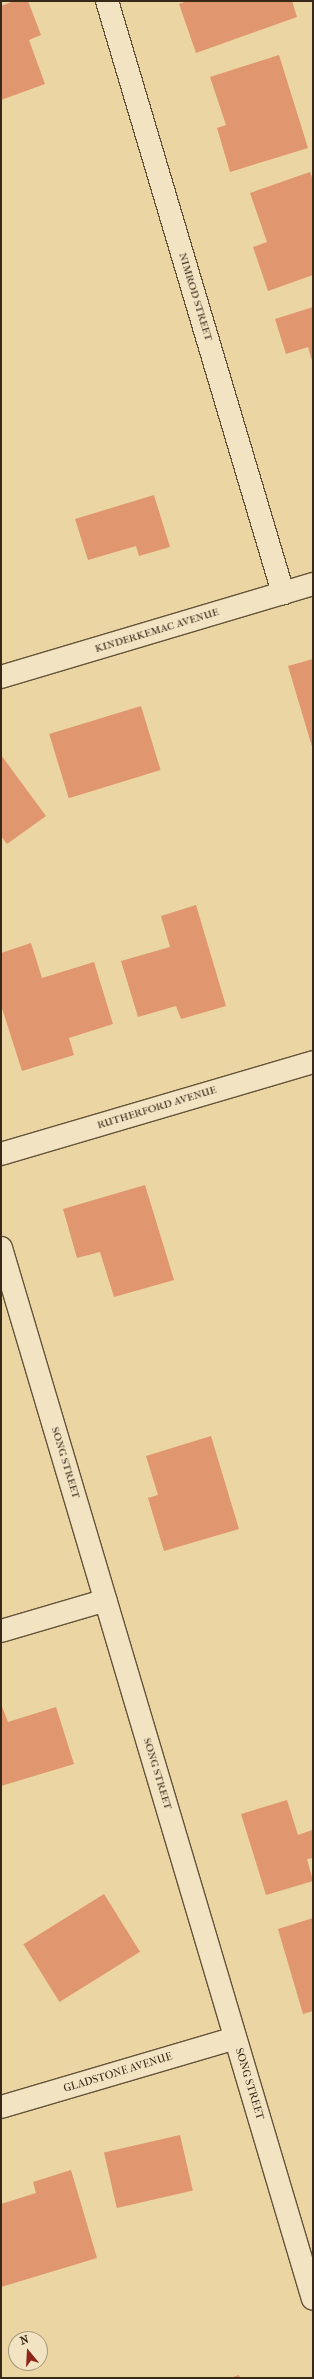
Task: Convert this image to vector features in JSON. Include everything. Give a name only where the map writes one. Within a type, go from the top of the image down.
[{"type":"street","name":"NIMROD STREET","points":[[107,1],[283,593]]},
{"type":"street","name":"KINDERKEMAC AVENUE","points":[[1,677],[313,584]]},
{"type":"street","name":"RUTHERFORD AVENUE","points":[[1,1154],[313,1062]]},
{"type":"street","name":"SONG STREET","points":[[1,1248],[313,2299]]},
{"type":"street","points":[[1,1631],[106,1600]]},
{"type":"street","name":"GLADSTONE AVENUE","points":[[1,2108],[235,2038]]},
{"type":"building","points":[[14,1],[28,1],[41,35],[29,40],[45,84],[1,100],[1,6]]},
{"type":"building","points":[[187,1],[292,1],[297,17],[196,53],[179,4]]},
{"type":"building","points":[[279,55],[308,148],[230,172],[217,128],[226,125],[210,77]]},
{"type":"building","points":[[310,172],[313,180],[313,275],[268,291],[253,247],[267,242],[250,193]]},
{"type":"building","points":[[313,307],[313,364],[308,347],[286,354],[275,319]]},
{"type":"building","points":[[154,495],[170,547],[139,556],[136,546],[88,560],[75,519]]},
{"type":"building","points":[[313,659],[313,750],[288,666]]},
{"type":"building","points":[[141,706],[161,770],[69,798],[49,734]]},
{"type":"building","points":[[1,755],[46,816],[7,844],[1,836]]},
{"type":"building","points":[[196,905],[226,1006],[181,1019],[176,1006],[138,1017],[121,961],[170,947],[161,916]]},
{"type":"building","points":[[31,943],[42,978],[94,962],[113,1024],[69,1038],[74,1055],[22,1071],[1,1005],[1,953]]},
{"type":"building","points":[[145,1185],[174,1280],[114,1297],[100,1252],[77,1258],[63,1209]]},
{"type":"building","points":[[211,1436],[239,1529],[164,1551],[148,1498],[158,1495],[146,1456]]},
{"type":"building","points":[[1,1704],[8,1722],[56,1707],[74,1764],[1,1786]]},
{"type":"building","points":[[287,1800],[298,1835],[312,1830],[313,1858],[307,1859],[313,1881],[266,1895],[241,1814]]},
{"type":"building","points":[[104,1894],[140,1952],[59,2002],[23,1944]]},
{"type":"building","points":[[313,1918],[313,2011],[303,2014],[278,1929]]},
{"type":"building","points":[[180,2135],[193,2191],[117,2208],[104,2153]]},
{"type":"building","points":[[71,2170],[97,2258],[1,2287],[1,2204],[36,2193],[33,2182]]},
{"type":"building","points":[[239,2375],[240,2378],[230,2378]]}]
